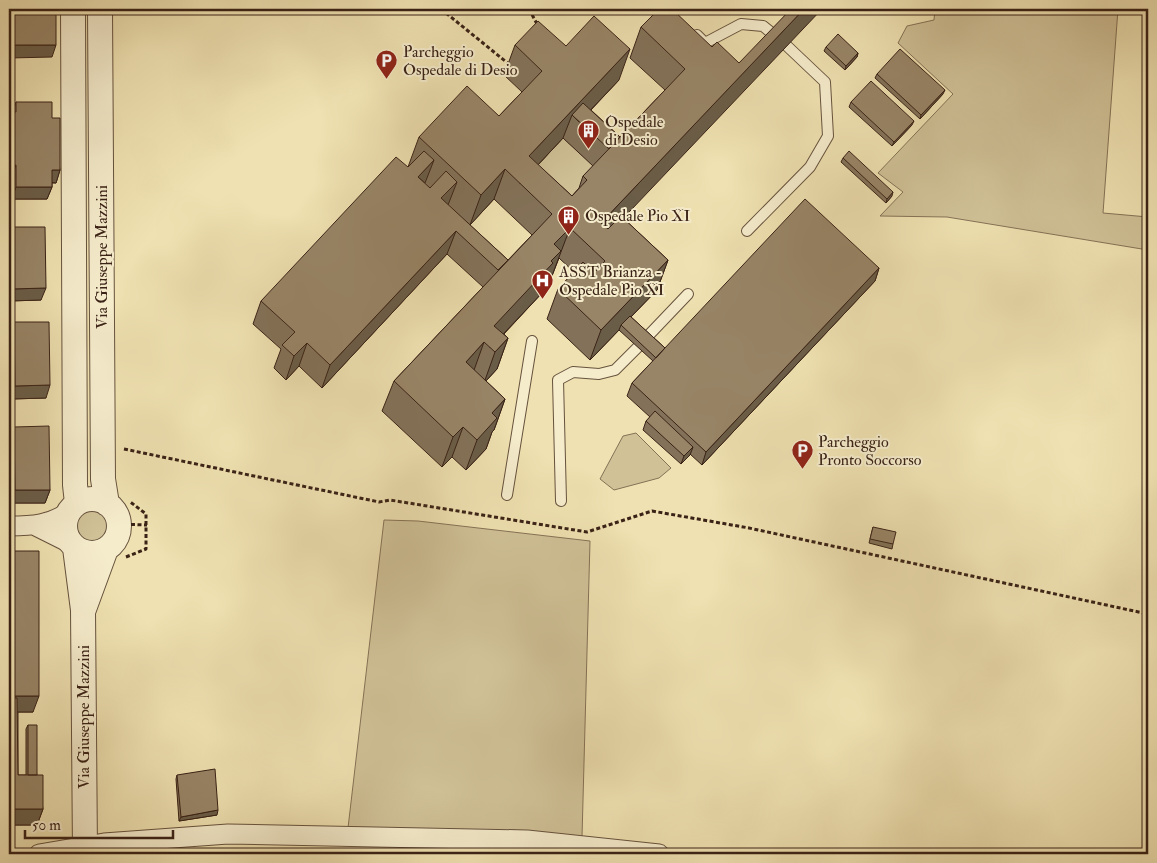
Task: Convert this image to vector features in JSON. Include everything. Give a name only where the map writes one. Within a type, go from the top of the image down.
[{"type":"street","name":"Via Giuseppe Mazzini","points":[[73,9],[74,507]]},
{"type":"street","name":"Via Giuseppe Mazzini","points":[[100,9],[110,441],[103,479],[118,507]]},
{"type":"street","points":[[9,526],[36,526],[59,519],[74,507],[87,500],[98,500],[118,507],[118,534],[113,542],[114,555],[85,552],[36,526]]},
{"type":"street","points":[[73,545],[65,532],[65,521],[74,507]]},
{"type":"street","name":"Via Giuseppe Mazzini","points":[[73,545],[83,610],[85,850]]},
{"type":"street","name":"Via Giuseppe Mazzini","points":[[83,610],[114,555]]},
{"type":"street","points":[[39,854],[228,834],[659,854]]},
{"type":"lane","points":[[692,29],[705,42],[741,24],[763,26],[780,37],[825,82],[828,136],[810,167],[747,231]]},
{"type":"lane","points":[[646,337],[688,294]]},
{"type":"lane","points":[[507,494],[532,341]]},
{"type":"lane","points":[[561,501],[558,380],[573,372],[599,374],[615,370],[638,347]]},
{"type":"path","points":[[441,9],[512,67],[517,62]]},
{"type":"path","points":[[529,9],[540,32]]},
{"type":"path","points":[[110,441],[123,458]]},
{"type":"path","points":[[110,441],[379,502],[390,500],[587,532],[652,511],[749,528],[1148,614]]},
{"type":"path","points":[[114,555],[146,549],[146,514],[129,502],[118,507]]},
{"type":"path","points":[[118,507],[147,525]]},
{"type":"shaded area","points":[[935,9],[1118,9],[1103,213],[1148,217],[1148,250],[947,217],[880,216],[903,192],[878,173],[953,94],[898,43],[907,26],[934,20]]},
{"type":"shaded area","points":[[563,138],[603,174],[557,223],[518,186]]},
{"type":"shaded area","points":[[636,433],[671,468],[659,478],[614,490],[600,479],[623,436]]},
{"type":"shaded area","points":[[91,508],[104,514],[110,527],[104,540],[91,546],[78,540],[72,527],[78,514]]},
{"type":"shaded area","points":[[384,520],[418,521],[590,541],[582,837],[348,828]]},
{"type":"building","points":[[9,9],[56,9],[56,45],[9,45]]},
{"type":"building","points":[[659,9],[672,9],[712,47],[717,42],[739,63],[791,9],[804,9],[601,223],[608,229],[621,216],[668,260],[601,330],[558,289],[583,262],[594,273],[605,261],[570,228],[554,244],[561,251],[551,261],[553,263],[494,326],[508,338],[495,352],[484,342],[466,362],[505,399],[492,413],[497,418],[477,440],[463,427],[453,437],[394,381],[552,214],[505,169],[481,195],[419,137],[467,86],[499,116],[542,71],[515,45],[538,21],[566,46],[594,16],[630,49],[529,156],[572,196],[587,180],[583,176],[685,69],[641,27]]},
{"type":"building","points":[[838,34],[858,53],[846,66],[826,47]]},
{"type":"building","points":[[900,49],[945,90],[921,115],[877,74]]},
{"type":"building","points":[[871,81],[914,121],[894,142],[851,102]]},
{"type":"building","points":[[16,102],[52,102],[52,118],[60,118],[60,170],[52,170],[52,187],[16,187],[16,165],[9,165],[9,112],[16,112]]},
{"type":"building","points":[[583,103],[620,137],[609,149],[572,115]]},
{"type":"building","points":[[424,151],[434,160],[418,177],[430,188],[446,171],[457,182],[441,198],[508,260],[498,270],[456,231],[330,365],[307,343],[294,356],[282,345],[295,332],[261,301],[396,157],[408,167]]},
{"type":"building","points":[[849,151],[893,192],[887,199],[843,158]]},
{"type":"building","points":[[805,199],[879,268],[706,452],[632,383]]},
{"type":"building","points":[[10,227],[45,227],[46,288],[11,289]]},
{"type":"building","points":[[630,316],[665,348],[656,358],[621,325]]},
{"type":"building","points":[[14,322],[49,322],[50,385],[15,386]]},
{"type":"building","points":[[655,411],[693,447],[684,456],[646,421]]},
{"type":"building","points":[[49,426],[50,490],[15,490],[14,427]]},
{"type":"building","points":[[873,527],[896,532],[893,544],[870,539]]},
{"type":"building","points":[[9,551],[39,551],[39,696],[9,696]]},
{"type":"building","points":[[9,698],[17,698],[18,775],[43,775],[43,809],[9,809]]},
{"type":"building","points":[[28,725],[37,725],[37,775],[28,775]]},
{"type":"building","points":[[215,769],[218,810],[181,817],[177,775]]},
{"type":"building","points":[[187,850],[187,854],[148,854],[148,851]]},
{"type":"place","name":"Parcheggio Ospedale di Desio","points":[[387,80]]},
{"type":"place","name":"Ospedale di Desio","points":[[589,150]]},
{"type":"place","name":"Ospedale Pio XI","points":[[569,235]]},
{"type":"place","name":"ASST Brianza - Ospedale Pio XI","points":[[543,300]]},
{"type":"place","name":"Parcheggio Pronto Soccorso","points":[[802,470]]}]
